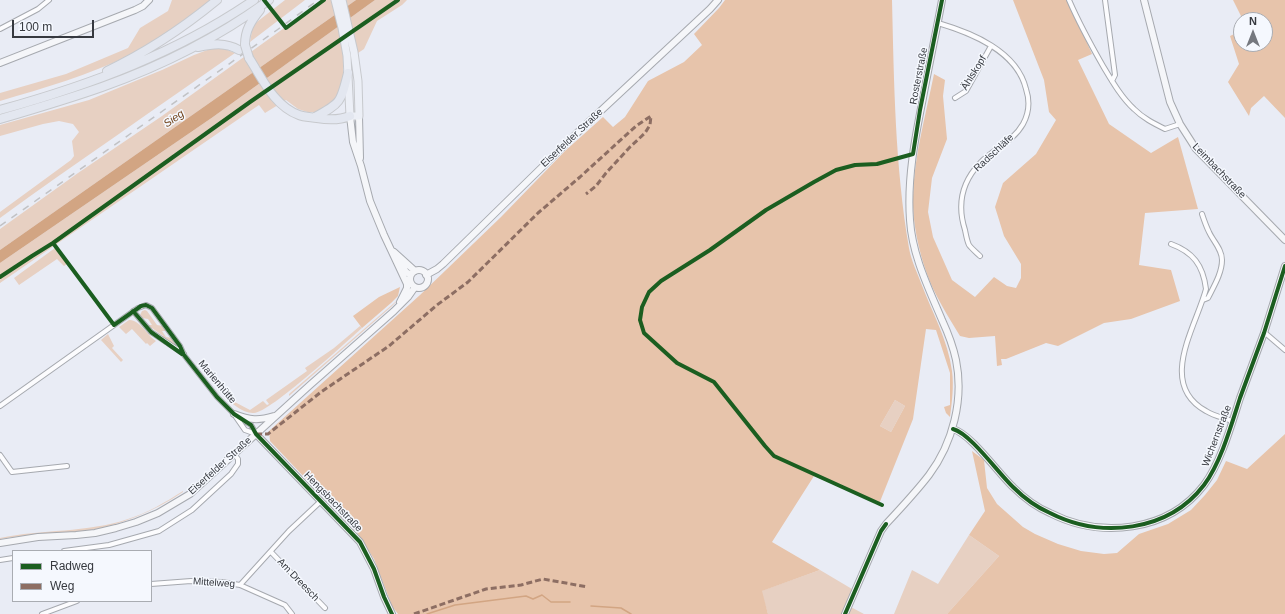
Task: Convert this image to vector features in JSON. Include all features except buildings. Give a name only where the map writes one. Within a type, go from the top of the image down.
[{"type":"highway","points":[[54,94],[139,55],[180,29],[217,0]]},
{"type":"highway","points":[[0,110],[54,94],[100,78],[159,54],[216,24],[254,0]]},
{"type":"highway","points":[[267,2],[249,23],[242,47],[273,95],[288,109],[300,115],[315,117],[338,114],[355,116]]},
{"type":"highway","points":[[0,119],[104,87],[145,70],[192,48],[227,28],[267,2]]},
{"type":"highway","points":[[192,48],[220,44],[242,47]]},
{"type":"highway","points":[[315,117],[337,104],[341,98],[348,73]]},
{"type":"main road","points":[[335,0],[347,56],[348,73],[355,116]]},
{"type":"main road","points":[[342,0],[354,52],[358,81],[355,116]]},
{"type":"street","points":[[0,28],[38,9],[49,0]]},
{"type":"street","points":[[0,64],[135,10],[143,6],[149,0]]},
{"type":"street","name":"Eiserfelder Straße","points":[[0,543],[38,537],[95,533],[136,522],[158,513],[190,494],[394,311],[408,297],[414,287],[419,288],[424,286],[427,282],[426,275],[437,269],[448,260],[572,138],[718,0]]},
{"type":"street","name":"Rosterstraße","points":[[942,0],[920,110],[913,154],[910,176],[909,211],[918,260],[950,338],[956,360],[958,379],[953,428]]},
{"type":"street","points":[[1069,0],[1112,81],[1133,109],[1148,122],[1165,129],[1180,124]]},
{"type":"street","points":[[1105,0],[1116,75],[1112,81]]},
{"type":"street","name":"Leimbachstraße","points":[[1144,0],[1170,102],[1180,124],[1196,149],[1285,240]]},
{"type":"street","name":"Radschläfe","points":[[938,24],[952,27],[1008,56],[1018,68],[1024,81],[1028,96],[1028,110],[1022,125],[1009,141],[980,162],[967,179],[961,198],[961,218],[969,245],[980,256]]},
{"type":"street","name":"Ählskopf","points":[[955,98],[966,90],[991,46]]},
{"type":"street","points":[[355,116],[353,142],[370,201],[407,288],[394,311]]},
{"type":"street","points":[[1202,214],[1209,232],[1220,252],[1222,260],[1220,272],[1215,284],[1208,298],[1203,300]]},
{"type":"street","points":[[1171,244],[1190,254],[1199,264],[1206,289],[1183,355],[1181,369],[1182,381],[1187,394],[1195,403],[1206,411],[1232,421]]},
{"type":"street","points":[[392,250],[413,273]]},
{"type":"street","name":"Wichernstraße","points":[[953,428],[959,430],[978,448],[1014,488],[1033,504],[1051,514],[1082,525],[1109,529],[1132,527],[1149,523],[1165,516],[1181,507],[1193,497],[1204,485],[1213,471],[1264,332],[1285,266]]},
{"type":"street","points":[[413,273],[420,271],[426,275]]},
{"type":"street","points":[[413,273],[410,280],[414,287]]},
{"type":"street","name":"Marienhütte","points":[[0,406],[143,305],[150,306],[180,346],[184,355],[217,397],[234,414],[245,430],[256,434]]},
{"type":"street","name":"Marienhütte","points":[[134,311],[155,335],[184,355]]},
{"type":"street","points":[[1264,332],[1285,350]]},
{"type":"street","points":[[234,414],[254,420],[276,416]]},
{"type":"street","name":"Marienhütte","points":[[234,414],[251,425],[256,434]]},
{"type":"street","points":[[845,614],[881,531],[929,475],[945,449],[953,428]]},
{"type":"street","name":"Hengsbachstraße","points":[[256,434],[360,542],[374,569],[392,614]]},
{"type":"street","points":[[77,550],[109,545],[159,531],[192,510],[231,474],[238,464],[238,460],[234,454]]},
{"type":"street","points":[[0,455],[12,472],[67,466]]},
{"type":"street","name":"Am Dreesch","points":[[240,585],[289,530],[321,501]]},
{"type":"street","name":"Am Dreesch","points":[[271,552],[325,608]]},
{"type":"street","points":[[0,560],[12,558]]},
{"type":"street","name":"Mittelweg","points":[[152,584],[192,581],[222,582],[240,585],[285,605],[292,614]]},
{"type":"street","points":[[42,614],[74,602]]},
{"type":"shaded area","points":[[172,0],[211,0],[172,30],[130,55],[82,75],[0,101],[0,93],[66,74],[128,48],[140,28],[168,11]]},
{"type":"shaded area","points":[[285,0],[305,0],[250,42],[253,25]]},
{"type":"shaded area","points":[[323,0],[356,0],[0,250],[0,229],[78,173],[162,116]]},
{"type":"shaded area","points":[[356,0],[375,0],[213,117],[0,263],[0,250]]},
{"type":"shaded area","points":[[375,0],[407,0],[402,5],[377,21],[364,49],[343,63],[343,83],[338,98],[319,112],[307,112],[298,109],[286,100],[265,113],[259,105],[0,283],[0,263],[213,117]]},
{"type":"shaded area","points":[[725,0],[892,0],[896,124],[904,217],[911,257],[939,326],[950,360],[953,382],[950,417],[946,413],[944,407],[950,405],[950,373],[936,330],[926,329],[913,419],[879,504],[814,476],[772,542],[820,570],[762,591],[768,614],[398,614],[392,606],[374,559],[358,534],[270,441],[269,431],[420,295],[501,217],[565,151],[603,117],[613,127],[625,117],[648,81],[684,62],[702,45],[694,34]],"holes":[[[895,400],[905,406],[891,432],[880,426]]]},
{"type":"shaded area","points":[[1013,0],[1068,0],[1092,54],[1078,60],[1109,124],[1151,153],[1178,137],[1198,209],[1145,213],[1139,265],[1171,270],[1180,301],[1131,319],[1104,323],[1058,346],[1046,343],[1006,359],[1001,359],[1002,365],[997,366],[995,336],[969,338],[960,336],[934,290],[921,256],[915,226],[913,197],[918,151],[934,74],[945,80],[943,96],[947,139],[932,178],[928,212],[933,237],[952,280],[975,297],[994,277],[1007,286],[1016,288],[1021,278],[1021,264],[1004,236],[995,207],[1003,183],[1036,154],[1056,120],[1049,112],[1044,80]]},
{"type":"shaded area","points":[[1233,0],[1285,0],[1285,118],[1264,96],[1251,108],[1249,116],[1228,82],[1239,64],[1235,52],[1273,52],[1273,12],[1239,12]]},
{"type":"shaded area","points":[[1233,35],[1233,45],[1230,36]]},
{"type":"shaded area","points":[[210,49],[225,49],[235,53],[0,218],[0,212],[71,160],[74,156],[72,141],[79,132],[73,124],[59,121],[0,136],[0,125],[89,100]]},
{"type":"shaded area","points":[[55,248],[67,264],[64,266],[57,259],[19,285],[14,278]]},
{"type":"shaded area","points":[[400,287],[398,296],[362,328],[353,316],[379,297]]},
{"type":"shaded area","points":[[401,297],[391,307],[289,396],[289,394]]},
{"type":"shaded area","points":[[145,310],[157,325],[163,326],[167,331],[162,331],[166,337],[172,338],[179,348],[163,339],[163,336],[152,328],[149,328],[147,325],[152,325],[148,319],[142,318],[140,315],[142,311]]},
{"type":"shaded area","points":[[129,320],[133,320],[140,325],[156,341],[150,346],[147,343],[146,344],[132,329],[126,334],[119,327]]},
{"type":"shaded area","points":[[360,326],[362,328],[308,376],[263,410],[254,413],[246,412],[223,396],[225,393],[229,399],[250,410],[263,401],[267,405],[269,404],[266,400],[307,371],[305,368],[334,348]]},
{"type":"shaded area","points":[[108,334],[114,346],[112,348],[123,360],[121,362],[101,340]]},
{"type":"shaded area","points":[[895,400],[905,406],[891,432],[880,426]]},
{"type":"shaded area","points":[[1285,434],[1285,614],[947,614],[999,556],[969,535],[985,511],[972,451],[984,460],[987,488],[997,504],[1023,527],[1058,544],[1081,551],[1104,554],[1117,553],[1139,534],[1168,524],[1191,510],[1217,480],[1226,461],[1247,469]]},
{"type":"shaded area","points":[[183,491],[172,499],[148,512],[136,517],[111,525],[85,531],[34,534],[0,539],[32,533],[97,527],[135,517]]},
{"type":"shaded area","points":[[969,535],[999,556],[947,614],[894,614],[912,570],[938,584]]},
{"type":"shaded area","points":[[820,570],[852,589],[847,605],[864,614],[768,614],[761,591]]},
{"type":"waterway","points":[[427,614],[455,605],[526,596],[533,599],[542,595],[551,602],[570,602]]},
{"type":"waterway","points":[[591,606],[621,608],[631,614]]},
{"type":"railway","points":[[0,226],[318,0]]},
{"type":"marked path","points":[[256,434],[268,434],[321,392],[389,346],[437,305],[468,282],[538,213],[636,126],[651,116],[650,125],[645,133],[630,147],[596,186],[586,194]]},
{"type":"marked path","points":[[414,614],[486,589],[521,585],[543,579],[588,587]]},
{"type":"cycle path","points":[[264,0],[286,28],[324,0]]},
{"type":"cycle path","points":[[0,277],[53,243],[250,102],[398,0]]},
{"type":"cycle path","points":[[882,505],[774,456],[714,382],[677,363],[644,333],[640,320],[642,307],[649,292],[661,281],[710,250],[766,210],[836,170],[855,165],[877,164],[913,154],[920,110],[942,0]]},
{"type":"cycle path","points":[[53,243],[114,325],[141,306],[146,305],[152,308],[180,346],[184,355],[217,397],[234,414],[251,425],[256,434],[360,542],[374,569],[392,614]]},
{"type":"cycle path","points":[[953,429],[968,438],[1017,491],[1045,511],[1070,521],[1091,526],[1112,528],[1133,526],[1153,521],[1172,513],[1189,501],[1204,485],[1216,466],[1264,333],[1285,266]]},
{"type":"cycle path","points":[[133,311],[151,332],[182,354]]},
{"type":"cycle path","points":[[845,614],[881,531],[886,524]]},
{"type":"water label","name":"Sieg","points":[[174,119]]}]
